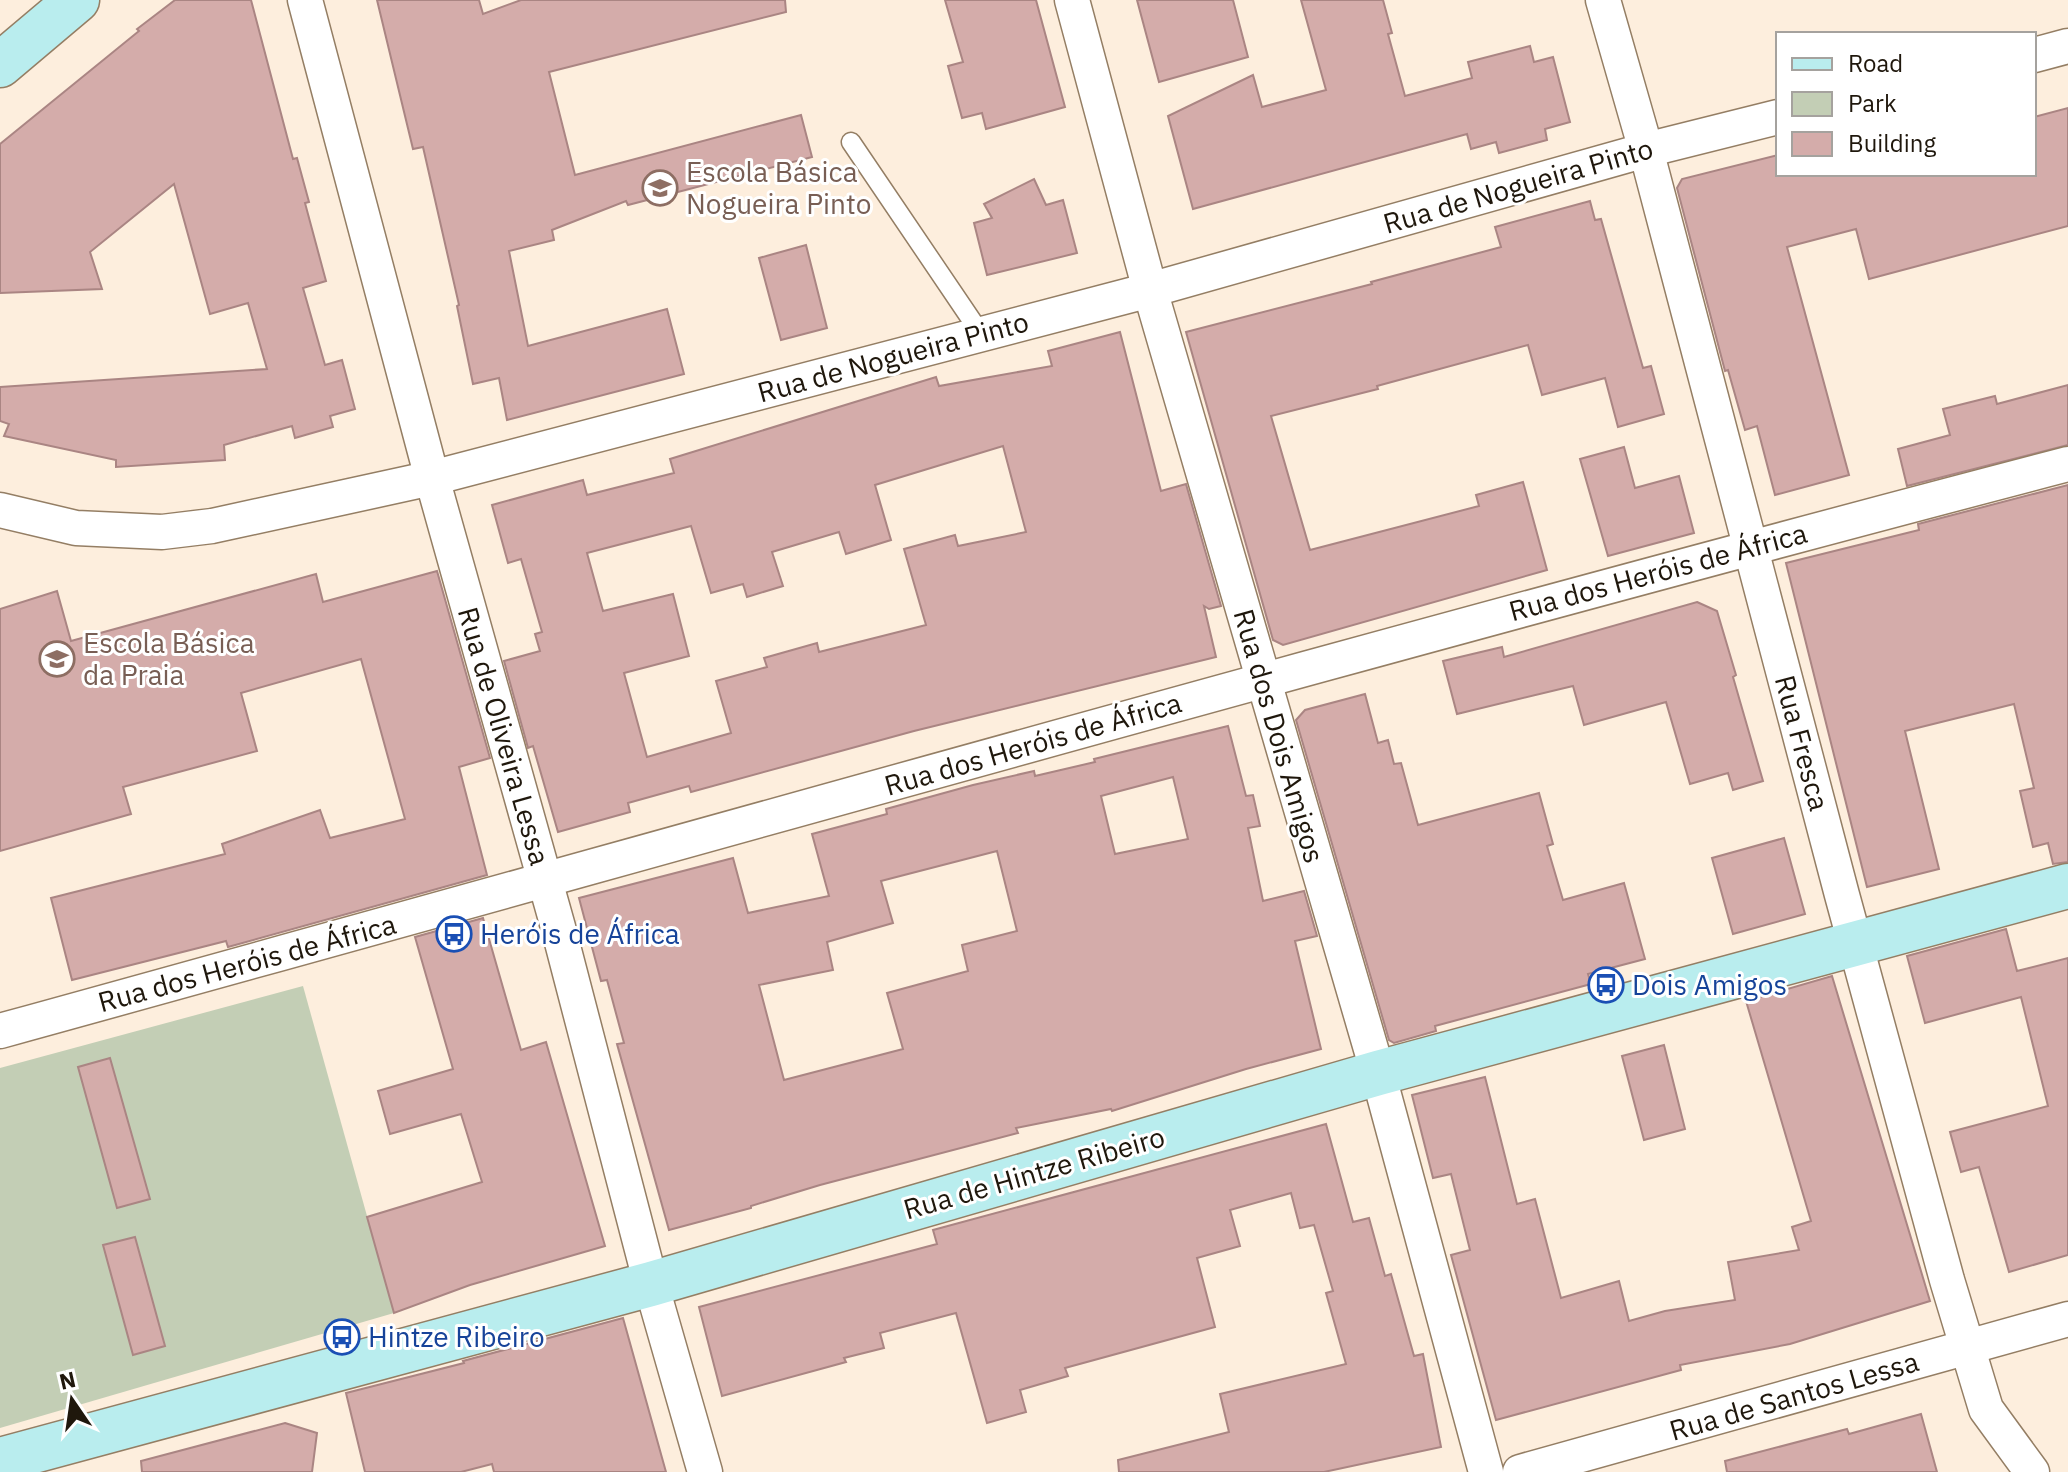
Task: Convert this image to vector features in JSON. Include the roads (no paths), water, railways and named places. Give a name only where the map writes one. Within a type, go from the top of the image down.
[{"type":"street","points":[[0,65],[77,0]]},
{"type":"street","name":"Rua de Oliveira Lessa","points":[[305,0],[432,478],[545,881],[651,1284],[705,1472]]},
{"type":"street","name":"Rua dos Dois Amigos","points":[[1072,0],[1150,290],[1378,1073],[1486,1472]]},
{"type":"street","name":"Rua Fresca","points":[[1603,0],[1646,150],[1749,547],[1947,1280],[1986,1409],[2032,1472]]},
{"type":"street","points":[[2036,54],[2068,46]]},
{"type":"street","name":"Rua de Nogueira Pinto","points":[[0,510],[76,528],[162,532],[212,526],[432,478],[1150,290],[1646,150],[1776,118]]},
{"type":"street","name":"Rua dos Heróis de África","points":[[0,1031],[1262,679],[2068,464]]},
{"type":"street","name":"Rua de Hintze Ribeiro","points":[[0,1460],[651,1284],[1378,1073],[2068,886]]},
{"type":"street","name":"Rua de Santos Lessa","points":[[1520,1472],[2068,1319]]},
{"type":"lane","points":[[851,142],[981,334]]},
{"type":"place","name":"Escola Básica Nogueira Pinto","points":[[660,188]]},
{"type":"place","name":"Escola Básica da Praia","points":[[57,659]]},
{"type":"place","name":"Heróis de África","points":[[454,934]]},
{"type":"place","name":"Dois Amigos","points":[[1606,985]]},
{"type":"place","name":"Hintze Ribeiro","points":[[342,1337]]}]
